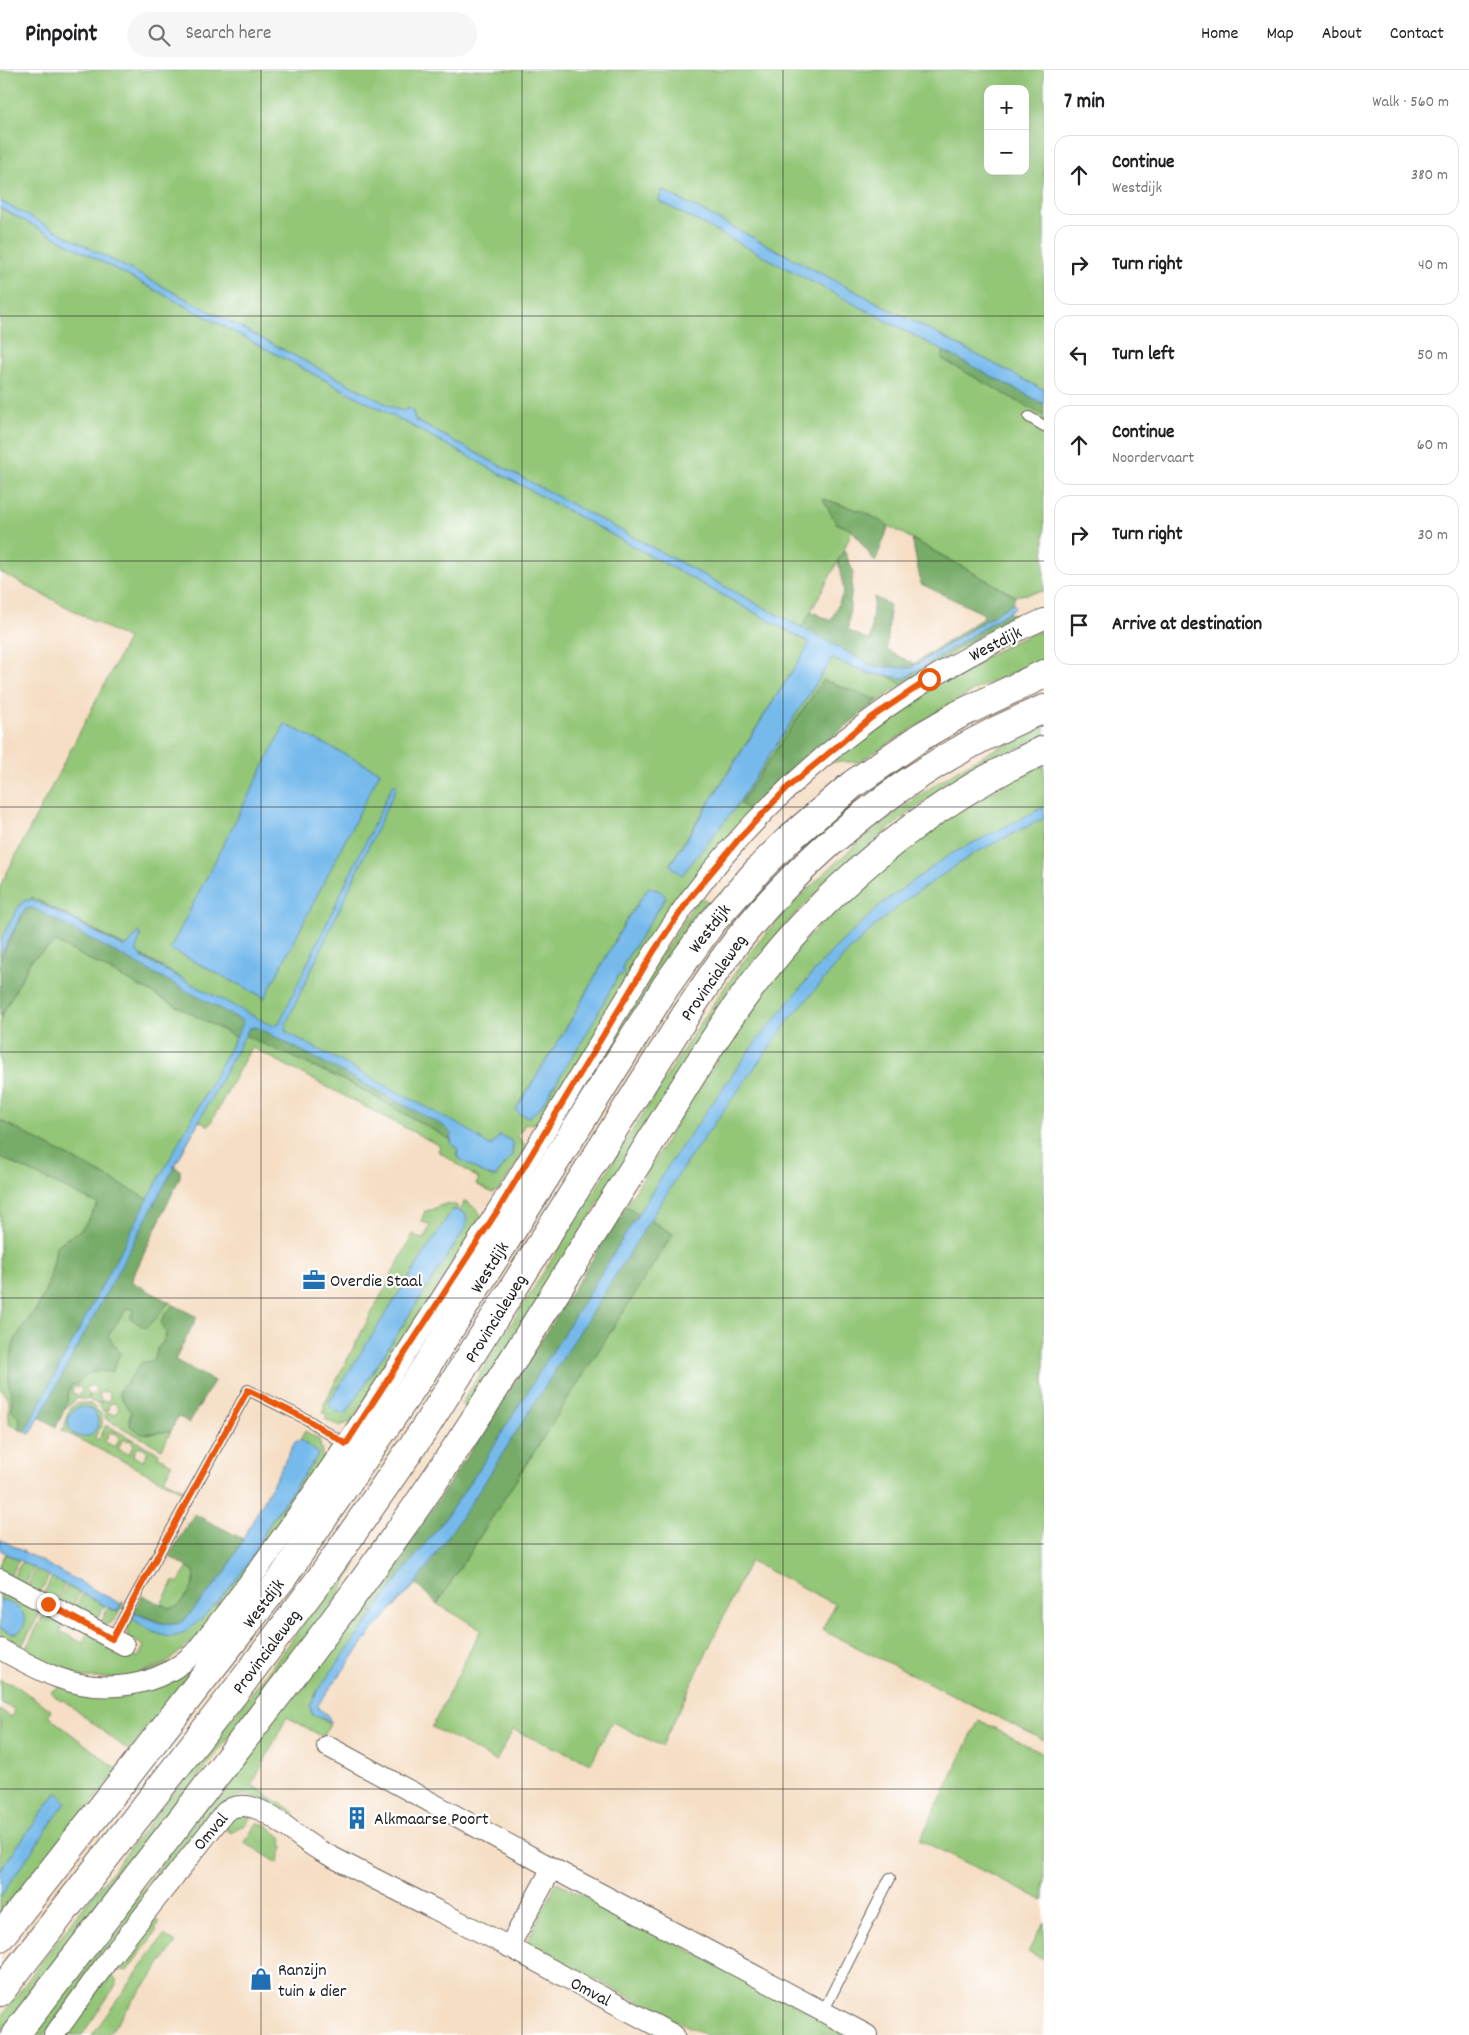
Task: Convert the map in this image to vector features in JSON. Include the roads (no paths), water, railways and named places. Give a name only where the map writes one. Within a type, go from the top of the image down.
[{"type":"main road","name":"Westdijk","points":[[0,1938],[283,1577],[400,1406],[666,986],[712,922],[789,839],[853,784],[922,736],[958,715],[1044,674]]},
{"type":"main road","name":"Provincialeweg","points":[[0,1992],[244,1680],[326,1571],[423,1431],[722,960],[797,875],[844,832],[898,790],[966,746],[1015,720],[1044,709]]},
{"type":"main road","name":"Provincialeweg","points":[[15,2035],[282,1691],[410,1516],[697,1068],[763,972],[803,924],[846,882],[895,840],[965,792],[1044,750]]},
{"type":"street","name":"Westdijk","points":[[0,1649],[57,1677],[86,1685],[102,1686],[141,1682],[159,1676],[185,1662],[196,1651],[261,1566],[346,1444],[498,1210],[654,951],[690,898],[719,862],[788,787],[871,718],[929,679],[962,660],[1010,634],[1044,619]]},
{"type":"street","points":[[0,1579],[118,1642]]},
{"type":"street","points":[[328,1746],[552,1868],[867,2035]]},
{"type":"street","name":"Omval","points":[[54,2035],[109,1959],[224,1812],[235,1806],[249,1806],[262,1810],[316,1849],[509,1947],[674,2035]]},
{"type":"street","points":[[509,1947],[552,1868]]},
{"type":"lane","points":[[1029,417],[1044,426]]},
{"type":"lane","points":[[118,1642],[189,1498],[248,1390],[308,1420],[346,1444]]},
{"type":"lane","points":[[823,2012],[890,1878]]},
{"type":"water","points":[[662,190],[1044,390],[1044,404],[659,201]]},
{"type":"water","points":[[0,201],[394,408],[403,411],[409,408],[413,411],[415,420],[873,666],[911,668],[1013,603],[1016,607],[905,678],[871,674],[832,659],[736,807],[682,875],[670,865],[810,643],[440,441],[0,208]]},
{"type":"water","points":[[285,724],[380,772],[265,998],[170,949]]},
{"type":"water","points":[[393,784],[397,786],[286,1024],[286,1032],[467,1129],[488,1145],[492,1145],[500,1135],[510,1140],[513,1144],[512,1155],[495,1177],[482,1173],[457,1157],[458,1148],[451,1144],[452,1134],[444,1126],[268,1033],[255,1027],[249,1028],[31,1433],[28,1434],[26,1430],[243,1024],[241,1020],[33,908],[26,909],[23,913],[0,955],[3,936],[16,911],[24,901],[32,901],[124,947],[139,932],[141,935],[136,950],[144,959],[271,1025],[279,1023]]},
{"type":"water","points":[[1044,807],[1044,818],[973,854],[910,897],[876,925],[847,953],[789,1020],[686,1163],[479,1491],[416,1583],[372,1631],[318,1705],[319,1709],[327,1714],[331,1722],[312,1714],[310,1706],[318,1690],[405,1570],[447,1516],[480,1468],[668,1166],[751,1048],[832,951],[883,903],[949,855]]},
{"type":"water","points":[[649,887],[660,891],[666,897],[625,961],[622,976],[619,974],[586,1035],[540,1108],[529,1117],[519,1114],[516,1109],[570,1022],[627,919]]},
{"type":"water","points":[[452,1210],[466,1214],[466,1227],[345,1415],[335,1411],[328,1404]]},
{"type":"water","points":[[83,1407],[94,1411],[98,1422],[94,1433],[83,1437],[72,1433],[68,1422],[72,1411]]},
{"type":"water","points":[[300,1440],[318,1453],[316,1458],[270,1522],[244,1569],[205,1615],[185,1632],[171,1637],[159,1634],[132,1618],[134,1614],[137,1614],[166,1624],[184,1621],[225,1573],[295,1442]]},
{"type":"water","points":[[0,1539],[121,1604],[117,1612],[0,1550]]},
{"type":"water","points":[[0,1599],[17,1607],[23,1614],[24,1622],[19,1632],[11,1633],[0,1628]]},
{"type":"water","points":[[57,1792],[66,1802],[0,1897],[0,1870]]},
{"type":"place","name":"Overdie Staal","points":[[314,1280]]},
{"type":"place","name":"Alkmaarse Poort","points":[[357,1818]]},
{"type":"place","name":"Ranzijn tuin & dier","points":[[261,1979]]}]
